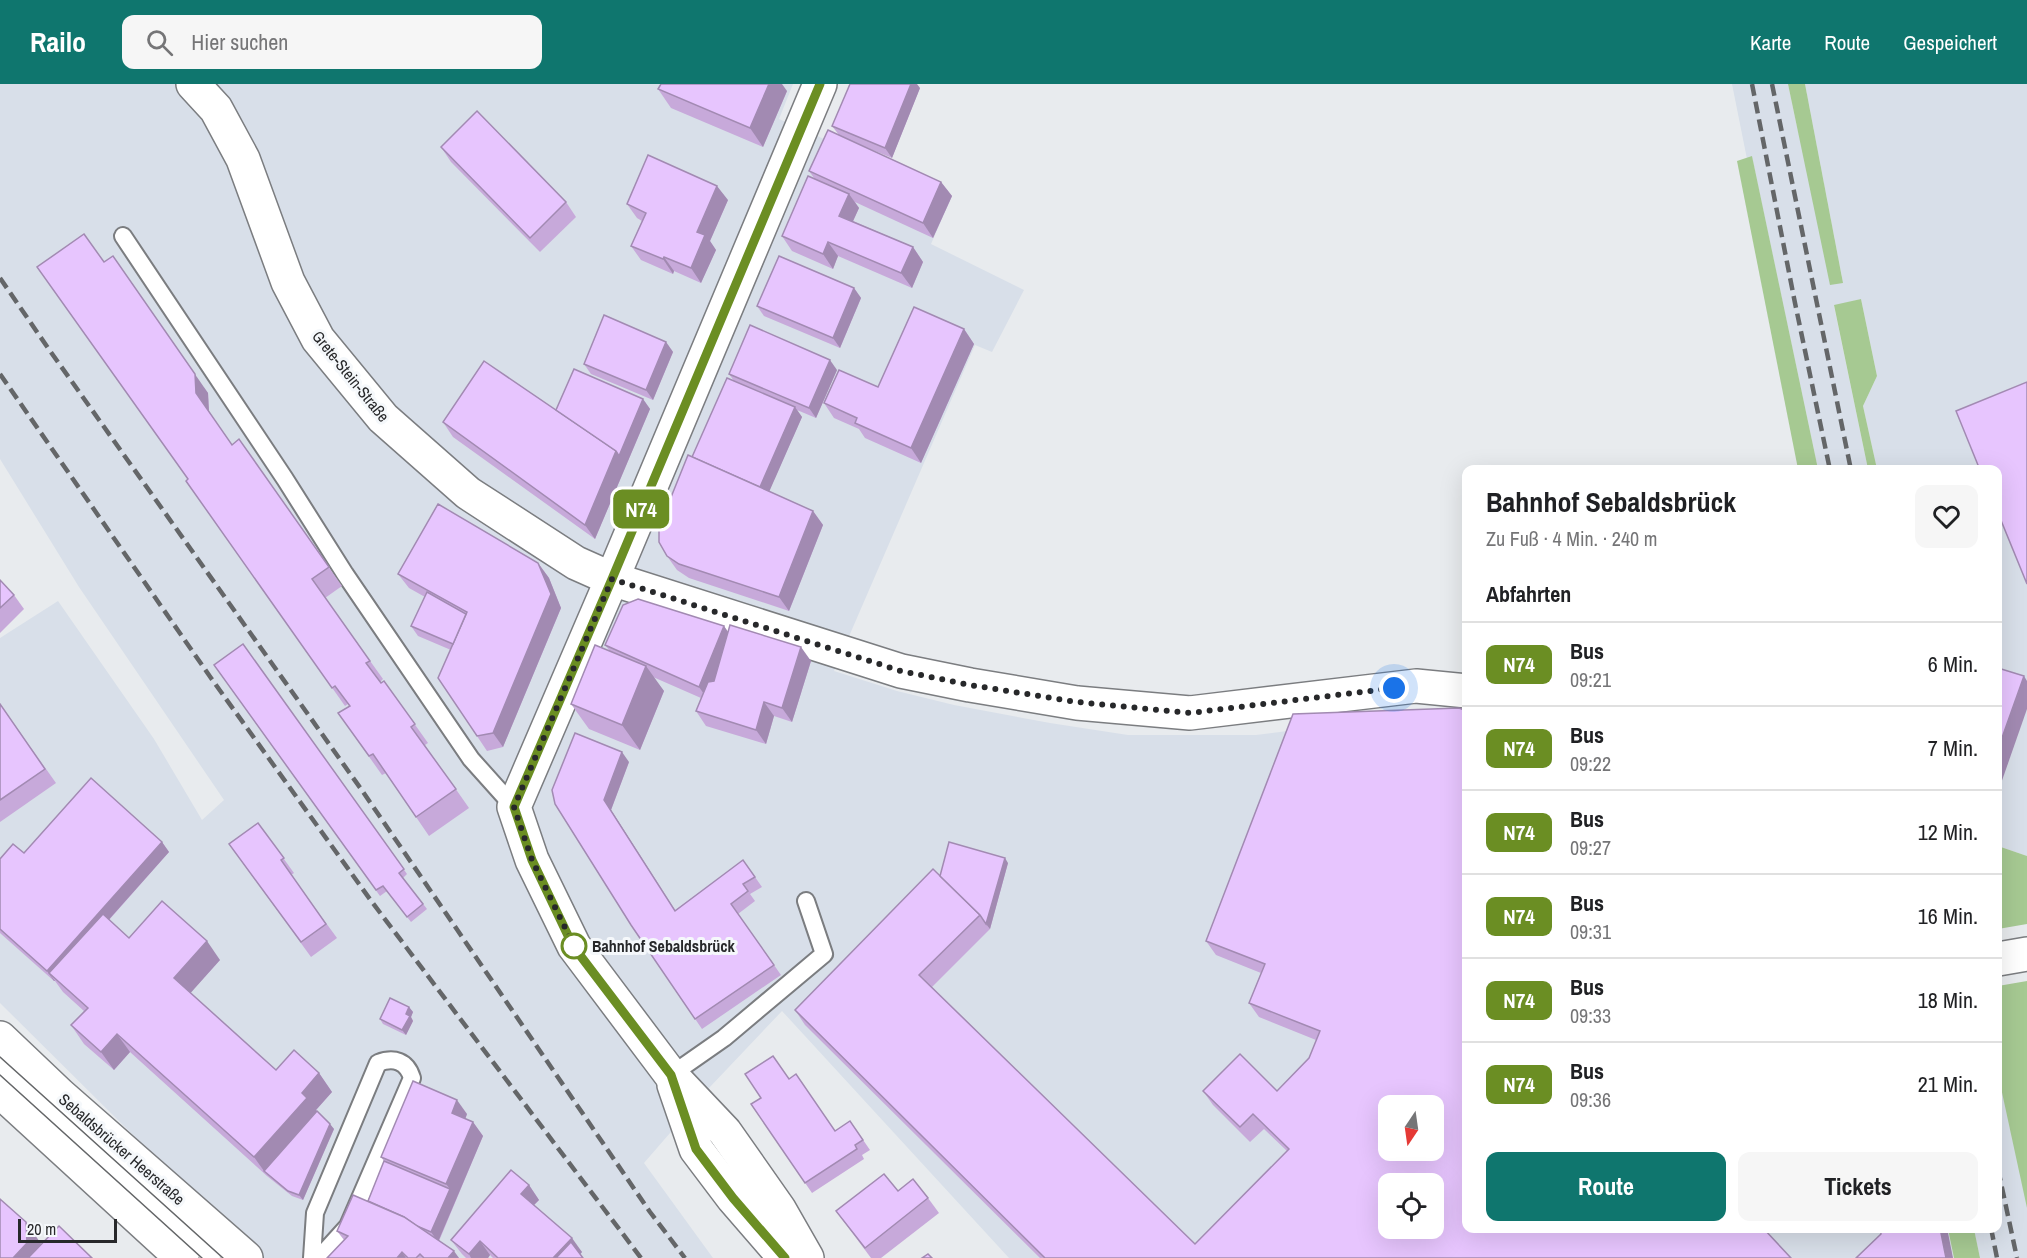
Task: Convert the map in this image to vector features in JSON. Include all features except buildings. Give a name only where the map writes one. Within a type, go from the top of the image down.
[{"type":"street","name":"Grete-Stein-Straße","points":[[193,84],[216,109],[243,159],[288,282],[318,339],[383,418],[468,493],[576,563],[612,579],[901,671],[970,685],[1077,702],[1190,713],[1416,686],[1462,691]]},
{"type":"street","points":[[807,1258],[779,1209],[725,1132],[671,1075],[573,946],[532,860],[514,807],[820,84]]},
{"type":"street","points":[[2002,958],[2027,954]]},
{"type":"street","name":"Sebaldsbrücker Heerstraße","points":[[0,1038],[60,1095],[246,1258]]},
{"type":"street","points":[[671,1075],[696,1149],[733,1198],[785,1258]]},
{"type":"street","points":[[0,1091],[182,1258]]},
{"type":"lane","points":[[123,236],[285,479],[345,574],[471,759],[514,807]]},
{"type":"lane","points":[[671,1075],[724,1038],[824,954],[806,901]]},
{"type":"lane","points":[[312,1258],[315,1213],[378,1063],[392,1059],[406,1065],[412,1078],[348,1226],[319,1258]]},
{"type":"lane","points":[[0,1067],[212,1258]]},
{"type":"shaded area","points":[[0,84],[793,84],[779,119],[952,196],[931,244],[1024,290],[992,352],[975,345],[834,671],[897,691],[954,705],[1128,735],[1256,735],[1303,729],[1462,723],[1462,1233],[1949,1233],[1954,1258],[1009,1258],[782,1011],[709,1088],[644,1163],[713,1258],[257,1258],[0,1003],[0,638],[58,601],[154,739],[202,820],[224,800],[79,587],[0,459]]},
{"type":"shaded area","points":[[1732,84],[1788,84],[1797,127],[1843,283],[1805,84],[2027,84],[2027,856],[2002,847],[2002,465],[1876,465],[1863,406],[1877,376],[1861,299],[1834,306],[1867,465],[1817,465],[1752,157],[1747,159]]},
{"type":"shaded area","points":[[2002,1090],[2027,1203],[2027,1258],[1980,1258],[1975,1233],[2002,1233]]},
{"type":"green space","points":[[1788,84],[1805,84],[1843,283],[1830,285]]},
{"type":"green space","points":[[1752,156],[1817,465],[1797,465],[1737,161]]},
{"type":"green space","points":[[1861,299],[1877,376],[1863,406],[1876,465],[1867,465],[1834,305]]},
{"type":"green space","points":[[2002,847],[2027,856],[2027,924],[2002,928]]},
{"type":"green space","points":[[2027,981],[2027,1208],[2002,1092],[2002,985]]},
{"type":"green space","points":[[1949,1233],[1975,1233],[1980,1258],[1954,1258]]},
{"type":"tram line","points":[[0,1057],[223,1258]]},
{"type":"tram line","points":[[0,1075],[202,1258]]},
{"type":"railway","points":[[1752,84],[1829,465]]},
{"type":"railway","points":[[1772,84],[1850,465]]},
{"type":"railway","points":[[0,278],[361,789],[650,1212],[685,1258]]},
{"type":"railway","points":[[0,374],[211,678],[372,902],[641,1258]]},
{"type":"railway","points":[[2002,1188],[2017,1258]]},
{"type":"railway","points":[[1992,1233],[1997,1258]]},
{"type":"bus line","name":"N74","points":[[785,1258],[733,1198],[696,1149],[671,1075],[573,946],[532,860],[514,807],[820,84]]},
{"type":"place","name":"Bahnhof Sebaldsbrück","points":[[574,946]]},
{"type":"route","points":[[574,946],[532,860],[514,807],[612,579],[901,671],[970,685],[1077,702],[1190,713],[1394,688]]}]
